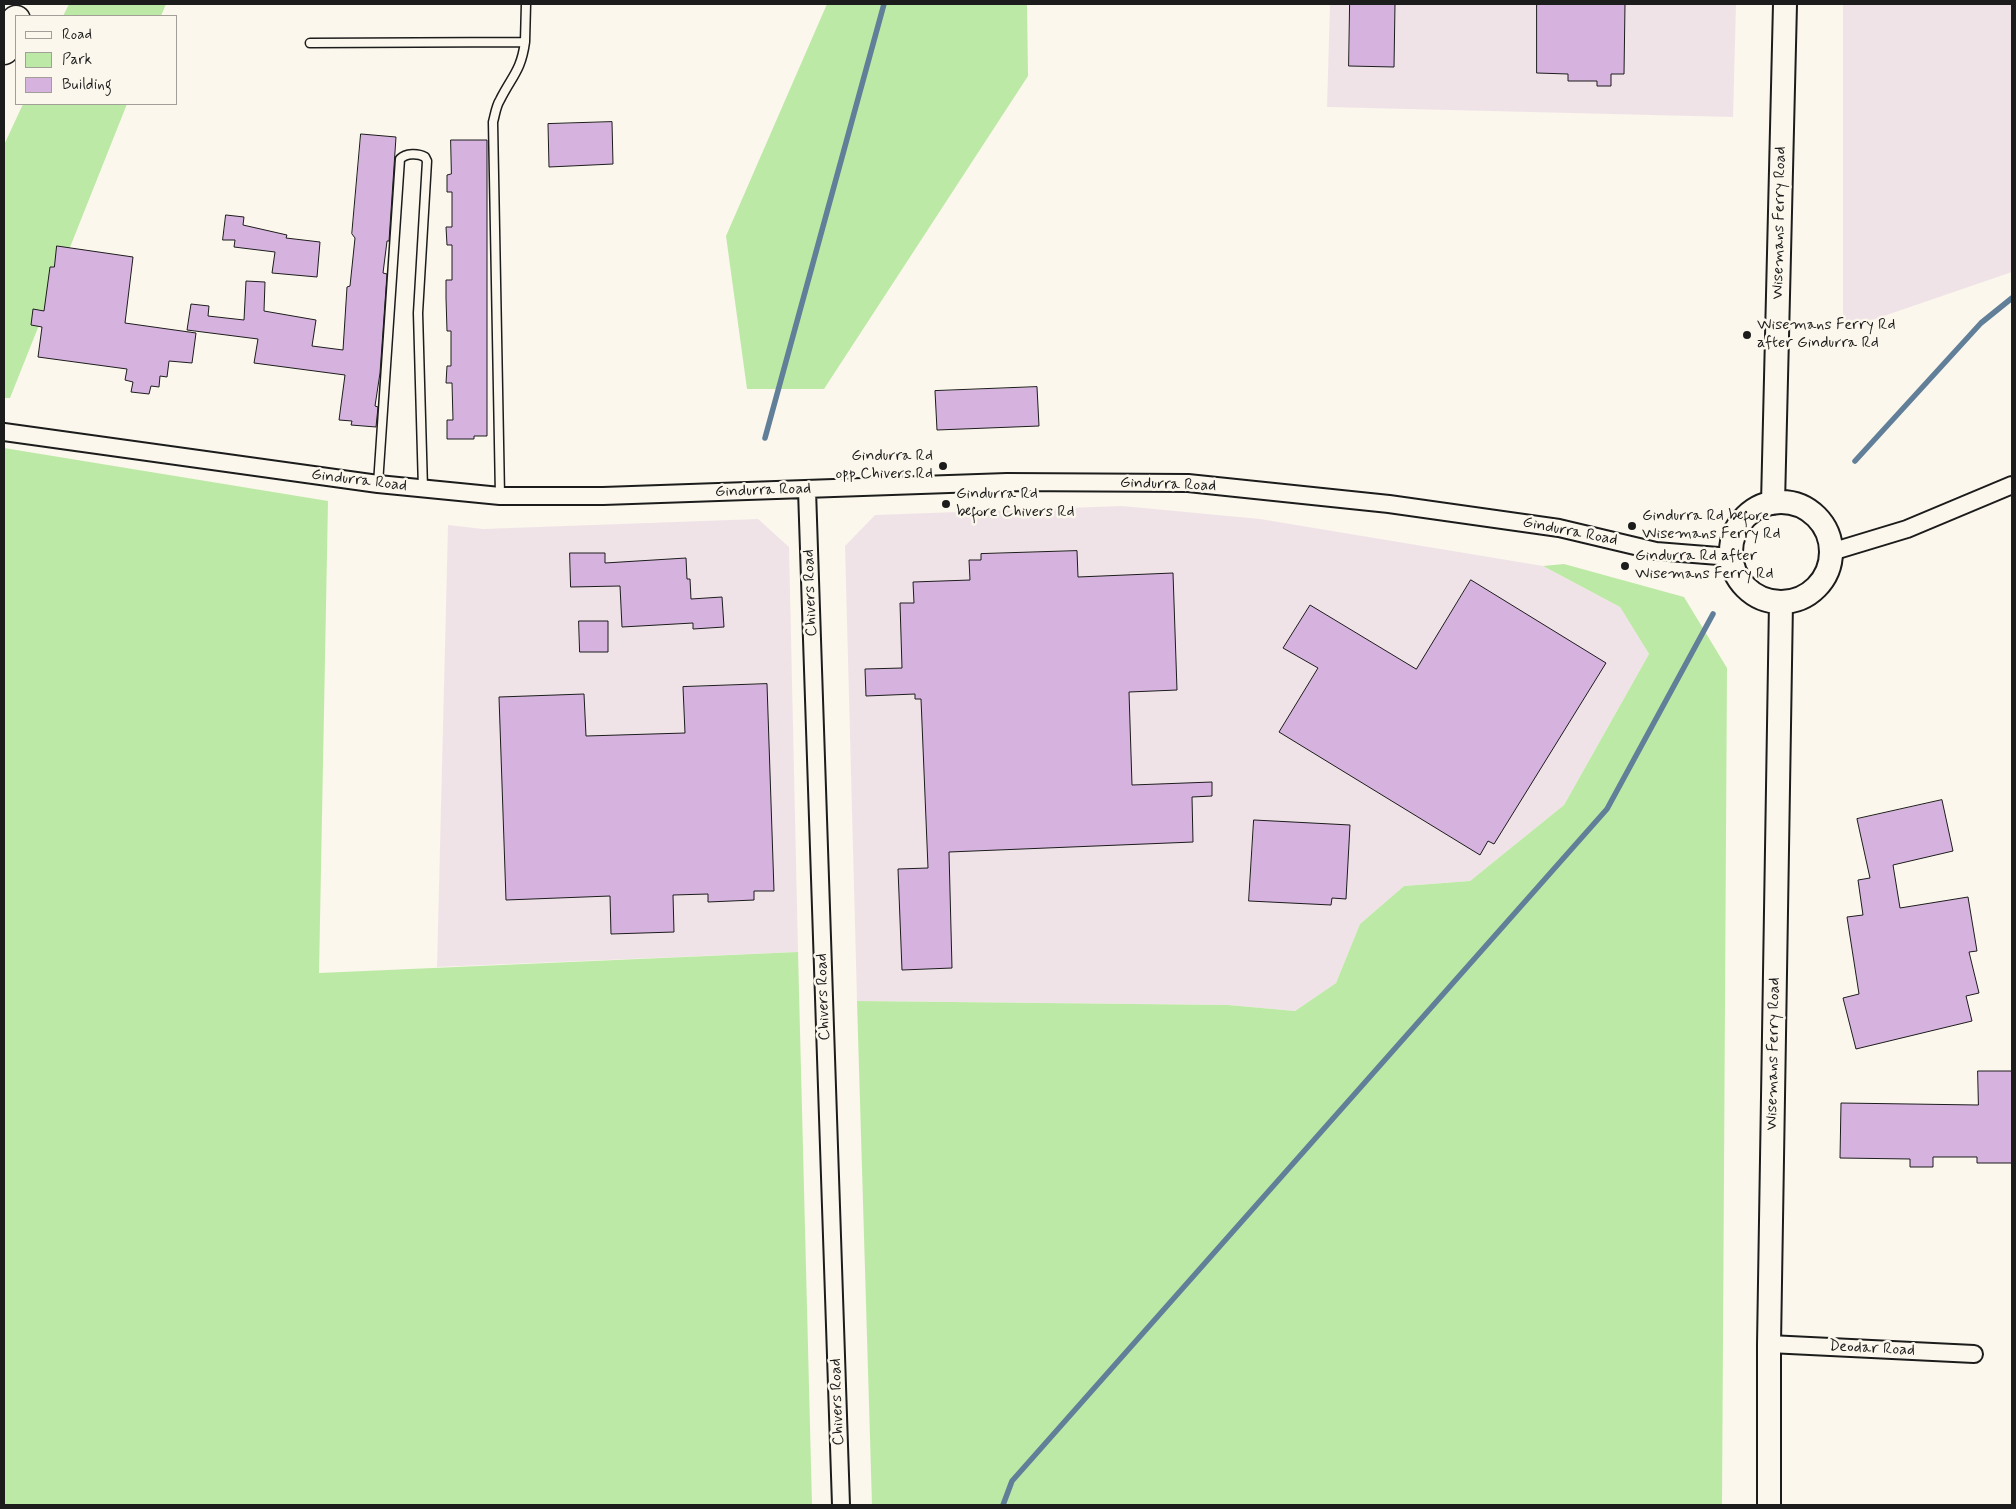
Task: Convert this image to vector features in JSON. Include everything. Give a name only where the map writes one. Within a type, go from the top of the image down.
[{"type":"highway","points":[[4,50],[15,22]]},
{"type":"main road","name":"Wisemans Ferry Road","points":[[1773,503],[1785,4]]},
{"type":"main road","points":[[1787,502],[1801,506],[1813,513],[1823,524],[1829,538],[1831,552],[1829,567],[1816,587],[1797,600],[1781,602],[1766,600],[1753,594],[1742,584],[1734,571],[1731,557],[1732,542],[1737,528],[1746,516],[1759,507],[1773,503],[1787,502]]},
{"type":"main road","name":"Wisemans Ferry Road","points":[[1768,1505],[1781,602]]},
{"type":"street","name":"Gindurra Road","points":[[4,432],[378,484],[500,496],[603,496],[1007,482],[1188,483],[1389,504],[1559,528],[1656,551],[1731,557]]},
{"type":"street","points":[[1831,552],[1907,529],[2012,486]]},
{"type":"street","name":"Chivers Road","points":[[807,490],[841,1505]]},
{"type":"street","name":"Deodar Road","points":[[1769,1344],[1974,1354]]},
{"type":"lane","points":[[500,496],[493,122],[499,100],[516,76],[523,60],[526,4]]},
{"type":"lane","points":[[310,43],[525,42]]},
{"type":"lane","points":[[378,484],[400,159],[409,154],[422,155],[426,157],[418,313],[422,489]]},
{"type":"shaded area","points":[[1330,4],[1736,4],[1733,117],[1327,107]]},
{"type":"shaded area","points":[[1843,4],[2012,4],[2012,272],[1843,330]]},
{"type":"shaded area","points":[[1122,506],[1260,519],[1543,566],[1620,607],[1649,654],[1564,805],[1470,881],[1404,886],[1360,924],[1336,983],[1295,1011],[1228,1005],[857,1001],[845,546],[875,515]]},
{"type":"shaded area","points":[[758,519],[789,547],[798,952],[437,967],[448,525],[483,529]]},
{"type":"green space","points":[[69,4],[166,4],[161,15],[64,15]]},
{"type":"green space","points":[[827,4],[1027,4],[1028,76],[824,389],[747,389],[726,236]]},
{"type":"green space","points":[[23,105],[127,105],[10,398],[4,398],[4,145]]},
{"type":"green space","points":[[4,448],[328,501],[319,973],[798,952],[812,1505],[4,1505]]},
{"type":"green space","points":[[1564,564],[1684,597],[1727,668],[1722,1505],[872,1505],[857,1001],[1228,1005],[1295,1011],[1336,983],[1360,924],[1404,886],[1470,881],[1564,805],[1649,654],[1620,607],[1543,566]]},
{"type":"building","points":[[1350,4],[1395,4],[1394,67],[1349,66]]},
{"type":"building","points":[[1537,4],[1625,4],[1624,74],[1611,74],[1611,86],[1597,86],[1597,81],[1568,81],[1568,74],[1537,73]]},
{"type":"building","points":[[612,122],[613,164],[549,167],[548,124]]},
{"type":"building","points":[[361,134],[396,137],[389,241],[387,241],[383,273],[387,274],[380,373],[375,406],[378,407],[376,427],[351,425],[352,421],[339,420],[345,375],[254,363],[258,339],[187,330],[191,304],[209,306],[208,316],[244,320],[246,281],[265,282],[264,311],[316,320],[312,346],[343,350],[347,287],[350,286],[355,238],[352,234]]},
{"type":"building","points":[[451,140],[487,140],[487,436],[474,436],[474,439],[447,439],[447,420],[453,420],[452,383],[446,383],[447,366],[451,366],[451,331],[447,331],[446,280],[452,280],[452,245],[447,245],[446,227],[452,227],[452,192],[447,192],[447,175],[451,174]]},
{"type":"building","points":[[226,215],[244,217],[243,225],[287,235],[286,238],[320,242],[317,277],[272,273],[275,252],[234,247],[235,240],[223,240]]},
{"type":"building","points":[[57,246],[133,257],[125,323],[196,333],[192,363],[169,361],[167,377],[160,376],[159,387],[151,386],[149,394],[131,392],[133,382],[125,380],[127,369],[38,357],[42,327],[31,325],[33,309],[44,311],[50,267],[54,267]]},
{"type":"building","points":[[1037,387],[1039,426],[937,430],[935,391]]},
{"type":"building","points":[[1077,551],[1078,577],[1173,573],[1177,690],[1129,692],[1132,785],[1212,782],[1212,796],[1192,797],[1193,842],[949,852],[952,968],[902,970],[898,869],[928,868],[921,699],[915,699],[915,694],[866,696],[865,669],[902,668],[900,603],[914,603],[913,582],[970,580],[969,560],[981,560],[981,554]]},
{"type":"building","points":[[570,553],[605,553],[605,563],[686,558],[687,579],[690,579],[691,599],[722,597],[724,627],[693,629],[693,623],[622,627],[620,586],[571,587]]},
{"type":"building","points":[[1471,580],[1606,663],[1494,844],[1488,841],[1480,855],[1279,732],[1318,668],[1283,648],[1310,605],[1416,669]]},
{"type":"building","points":[[579,621],[608,621],[608,652],[580,652]]},
{"type":"building","points":[[767,684],[774,891],[754,891],[754,900],[708,902],[708,894],[673,895],[674,932],[611,934],[610,896],[506,900],[499,697],[584,694],[586,736],[685,733],[683,687]]},
{"type":"building","points":[[1942,800],[1953,851],[1893,865],[1900,908],[1968,897],[1977,951],[1969,952],[1979,993],[1966,996],[1972,1021],[1856,1049],[1843,998],[1859,994],[1847,917],[1863,915],[1858,880],[1870,878],[1857,819]]},
{"type":"building","points":[[1254,820],[1350,825],[1346,899],[1332,898],[1331,905],[1249,901]]},
{"type":"building","points":[[1978,1071],[2012,1071],[2012,1163],[1977,1163],[1977,1157],[1933,1157],[1933,1167],[1910,1167],[1910,1159],[1840,1158],[1841,1103],[1978,1105]]},
{"type":"waterway","points":[[765,438],[884,4]]},
{"type":"waterway","points":[[1855,461],[1981,323],[2012,298]]},
{"type":"waterway","points":[[1003,1505],[1012,1481],[1607,809],[1713,614]]},
{"type":"place","name":"Wisemans Ferry Rd after Gindurra Rd","points":[[1747,335]]},
{"type":"place","name":"Gindurra Rd opp Chivers Rd","points":[[943,466]]},
{"type":"place","name":"Gindurra Rd before Chivers Rd","points":[[946,504]]},
{"type":"place","name":"Gindurra Rd before Wisemans Ferry Rd","points":[[1632,526]]},
{"type":"place","name":"Gindurra Rd after Wisemans Ferry Rd","points":[[1625,566]]}]
